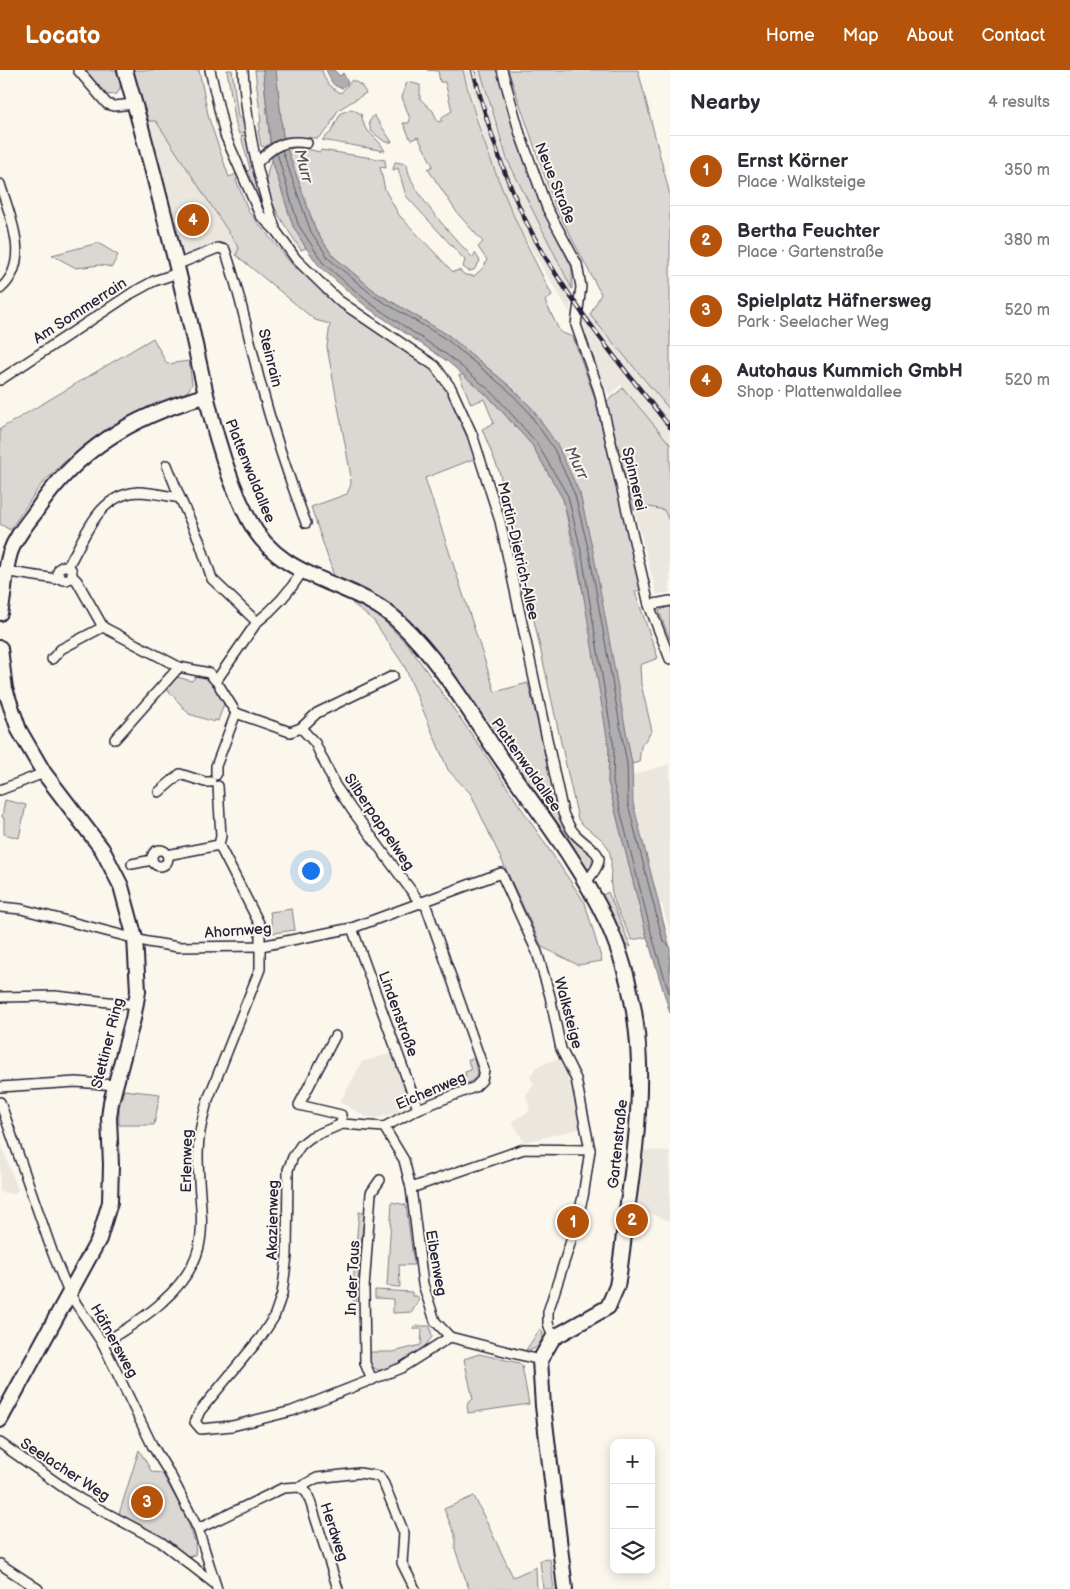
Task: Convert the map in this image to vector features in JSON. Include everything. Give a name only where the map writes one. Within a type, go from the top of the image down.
[{"type":"street","points":[[78,70],[107,104],[114,106],[134,104]]},
{"type":"street","name":"Plattenwaldallee","points":[[124,70],[177,269],[205,396],[214,428],[249,520],[261,538],[285,562],[302,572],[365,598],[383,608],[421,643],[586,882]]},
{"type":"street","name":"Martin-Dietrich-Allee","points":[[210,70],[218,113],[236,165],[260,215],[276,230],[296,259],[338,300],[435,366],[444,376],[462,411],[472,434],[500,521],[563,813],[574,833],[595,848],[598,856],[597,868],[586,882]]},
{"type":"street","name":"Martin-Dietrich-Allee","points":[[243,70],[260,160],[263,192],[276,230]]},
{"type":"street","name":"Neue Straße","points":[[502,70],[520,134],[547,208],[577,264],[581,287],[578,305]]},
{"type":"street","points":[[260,160],[274,147],[285,142],[307,143]]},
{"type":"street","points":[[0,184],[14,231],[18,256],[15,269],[6,284],[0,289]]},
{"type":"street","name":"Steinrain","points":[[177,269],[218,248],[225,250],[241,298],[259,379],[292,486],[306,523]]},
{"type":"street","name":"Am Sommerrain","points":[[0,380],[132,293],[177,269]]},
{"type":"street","name":"Spinnerei","points":[[578,305],[576,325],[603,407],[650,604],[670,659]]},
{"type":"street","points":[[0,613],[3,571],[15,542],[47,493],[91,450],[144,417],[205,396]]},
{"type":"street","points":[[167,465],[199,540],[212,579],[257,622]]},
{"type":"street","points":[[59,576],[60,568],[68,566],[99,510],[109,501],[138,492],[180,498]]},
{"type":"street","points":[[68,566],[72,570],[72,576],[77,581],[103,627],[179,667],[190,671],[209,673],[216,681],[257,622],[287,593],[302,572]]},
{"type":"street","points":[[3,571],[56,579],[59,576]]},
{"type":"street","points":[[59,576],[64,580],[72,576]]},
{"type":"street","points":[[650,604],[670,601]]},
{"type":"street","points":[[52,659],[61,649],[103,627]]},
{"type":"street","name":"Stettiner Ring","points":[[0,648],[5,689],[19,730],[44,773],[102,849],[121,886],[135,938],[138,991],[131,1005],[109,1118],[111,1165],[107,1217],[99,1239],[0,1420]]},
{"type":"street","points":[[115,739],[179,667]]},
{"type":"street","points":[[220,687],[236,713],[290,732],[301,728],[317,713],[392,676]]},
{"type":"street","points":[[132,864],[152,860],[155,864],[162,865],[166,862],[167,854],[219,846],[221,836],[215,781],[216,766],[236,713]]},
{"type":"street","name":"Silberpappelweg","points":[[301,728],[315,743],[335,785],[352,810],[423,903],[484,1070],[484,1075]]},
{"type":"street","points":[[0,790],[44,773]]},
{"type":"street","points":[[159,792],[180,774],[205,782],[215,781]]},
{"type":"street","name":"Erlenweg","points":[[103,1344],[162,1302],[179,1284],[195,1261],[202,1232],[198,1154],[201,1123],[207,1102],[260,969],[260,925],[219,846]]},
{"type":"street","name":"Ahornweg","points":[[0,907],[21,909],[178,947],[260,946],[352,928],[501,873]]},
{"type":"street","name":"Walksteige","points":[[501,873],[537,952],[550,996],[561,1049],[576,1079],[590,1150],[583,1197],[548,1312],[548,1323],[553,1338]]},
{"type":"street","name":"Gartenstraße","points":[[553,1338],[601,1312],[611,1303],[619,1272],[637,1147],[641,1063],[636,1023],[619,955],[608,925],[586,882]]},
{"type":"street","name":"Lindenstraße","points":[[352,928],[418,1109]]},
{"type":"street","points":[[0,997],[55,996],[131,1005]]},
{"type":"street","points":[[335,1036],[299,1105],[341,1115],[342,1124]]},
{"type":"street","name":"Eichenweg","points":[[384,1127],[418,1109],[476,1087],[484,1075]]},
{"type":"street","points":[[0,1087],[76,1082],[115,1085]]},
{"type":"street","name":"Häfnersweg","points":[[0,1102],[53,1254],[69,1293],[103,1344],[152,1445],[171,1476],[198,1529],[216,1586]]},
{"type":"street","name":"Akazienweg","points":[[372,1380],[292,1411],[232,1426],[201,1429],[196,1426],[197,1415],[261,1337],[274,1317],[282,1294],[288,1256],[288,1170],[293,1157],[301,1145],[311,1137],[342,1124],[384,1127]]},
{"type":"street","points":[[384,1127],[404,1160],[411,1188],[524,1149],[590,1150]]},
{"type":"street","name":"In der Taus","points":[[372,1380],[365,1362],[364,1288],[371,1193],[380,1180]]},
{"type":"street","name":"Eibenweg","points":[[411,1188],[423,1284],[435,1321],[450,1337]]},
{"type":"street","points":[[372,1380],[413,1362],[450,1337],[540,1360]]},
{"type":"street","points":[[553,1338],[540,1360],[543,1406],[564,1589]]},
{"type":"street","name":"Seelacher Weg","points":[[0,1443],[80,1499],[161,1542],[216,1586]]},
{"type":"street","points":[[198,1529],[283,1488],[300,1487],[317,1478],[359,1473],[379,1476],[404,1533],[402,1563],[415,1589]]},
{"type":"street","name":"Herdweg","points":[[300,1487],[307,1493],[338,1589]]},
{"type":"street","points":[[1,1566],[38,1589]]},
{"type":"shaded area","points":[[86,70],[117,70],[120,85],[117,94],[106,95]]},
{"type":"shaded area","points":[[130,70],[199,70],[209,119],[229,177],[237,174],[236,180],[249,212],[295,268],[300,269],[323,292],[433,371],[447,390],[476,458],[425,478],[495,692],[528,683],[563,827],[593,854],[591,868],[584,869],[466,699],[358,590],[359,586],[334,576],[311,507],[347,494],[351,484],[327,347],[330,324],[315,320],[236,255],[239,248],[156,121],[149,121]]},
{"type":"shaded area","points":[[227,70],[232,70],[238,117],[244,120],[246,132],[239,134],[236,125]]},
{"type":"shaded area","points":[[255,70],[263,70],[270,143],[265,147],[261,146],[258,130],[260,129],[259,123],[261,122]]},
{"type":"shaded area","points":[[276,70],[322,70],[328,84],[337,91],[341,93],[352,80],[361,85],[366,93],[338,110],[328,129],[318,138],[283,137]]},
{"type":"shaded area","points":[[427,70],[463,70],[480,129],[501,186],[525,241],[552,295],[545,301],[560,332],[573,337],[594,396],[642,589],[635,592],[658,658],[640,665],[641,684],[652,731],[641,746],[639,762],[632,764],[580,494],[531,407],[512,388],[448,335],[377,293],[333,256],[316,231],[287,149],[299,147],[320,152],[321,150],[385,160],[386,168],[380,167],[385,190],[399,215],[453,272],[459,270],[465,275],[474,276],[484,267],[487,260],[478,247],[483,242],[458,214],[428,169],[433,166],[418,137],[411,140],[403,123],[409,123],[410,119],[402,97],[407,82],[420,85],[420,99],[433,111],[438,122],[442,121],[442,117],[452,111],[445,82],[440,82],[438,71]]},
{"type":"shaded area","points":[[464,70],[480,70],[496,130],[507,159],[572,290],[570,313],[530,247],[497,180]]},
{"type":"shaded area","points":[[480,70],[497,70],[516,137],[538,198],[572,268],[572,289],[507,159]]},
{"type":"shaded area","points":[[508,70],[638,70],[670,195],[670,410],[590,315],[601,294],[555,206]]},
{"type":"shaded area","points":[[352,109],[361,114],[365,128],[385,151],[322,140],[331,132],[341,113]]},
{"type":"shaded area","points":[[374,115],[392,142],[385,142],[371,131],[369,122]]},
{"type":"shaded area","points":[[156,120],[239,249],[236,255],[226,247],[217,244],[186,255],[178,242],[149,121]]},
{"type":"shaded area","points":[[247,135],[258,190],[266,211],[265,214],[262,213],[247,172],[250,169],[241,136]]},
{"type":"shaded area","points":[[272,160],[293,226],[306,248],[301,250],[274,207],[270,195],[267,183],[268,171]]},
{"type":"shaded area","points":[[395,162],[407,164],[409,175],[424,200],[444,226],[473,258],[475,253],[480,261],[474,270],[469,271],[463,267],[465,260],[406,196],[398,168],[393,170]]},
{"type":"shaded area","points":[[98,243],[118,255],[112,267],[100,265],[76,268],[52,255]]},
{"type":"shaded area","points":[[590,315],[670,410],[670,592],[657,595],[606,402],[623,388],[621,385],[609,395],[582,339],[581,322]]},
{"type":"shaded area","points":[[153,338],[167,364],[189,361],[192,384],[188,391],[170,402],[143,410],[117,425],[64,462],[40,486],[10,530],[0,524],[0,429]]},
{"type":"shaded area","points":[[459,375],[463,375],[489,397],[532,445],[563,499],[590,625],[609,749],[608,782],[647,937],[632,940],[619,914],[612,893],[611,858],[608,848],[602,840],[578,819],[512,521],[499,471],[482,429],[494,423],[484,399],[471,404]]},
{"type":"shaded area","points":[[623,388],[670,444],[670,523],[664,510],[650,507],[634,510],[606,402]]},
{"type":"shaded area","points":[[353,602],[378,615],[408,645],[472,735],[585,903],[602,961],[578,965],[542,947],[471,794],[448,770],[405,667],[374,621]]},
{"type":"shaded area","points":[[670,606],[670,640],[659,611]]},
{"type":"shaded area","points":[[197,675],[208,678],[225,701],[218,721],[215,720],[214,722],[189,714],[167,689],[177,677],[192,681]]},
{"type":"shaded area","points":[[670,764],[670,933],[662,904],[657,903],[633,803],[633,775]]},
{"type":"shaded area","points":[[5,800],[26,805],[19,838],[4,834],[4,818],[2,817]]},
{"type":"shaded area","points":[[608,892],[631,947],[619,943],[599,897]]},
{"type":"shaded area","points":[[292,909],[295,930],[273,933],[270,912]]},
{"type":"shaded area","points":[[393,1053],[408,1102],[406,1107],[398,1112],[378,1118],[366,1117],[340,1102],[362,1062]]},
{"type":"shaded area","points":[[563,1056],[572,1080],[582,1122],[579,1129],[524,1142],[512,1121],[530,1111],[526,1095],[534,1085],[530,1076],[536,1067]]},
{"type":"shaded area","points":[[474,1058],[477,1075],[463,1086],[459,1078],[466,1076],[465,1072],[471,1070],[468,1060]]},
{"type":"shaded area","points":[[124,1090],[160,1094],[154,1125],[119,1125],[119,1107]]},
{"type":"shaded area","points":[[0,1141],[18,1190],[14,1194],[0,1192]]},
{"type":"shaded area","points":[[644,1150],[670,1151],[670,1221],[636,1208]]},
{"type":"shaded area","points":[[392,1202],[406,1205],[414,1265],[399,1265],[400,1287],[387,1286]]},
{"type":"shaded area","points":[[359,1212],[365,1213],[359,1257],[355,1257]]},
{"type":"shaded area","points":[[355,1260],[360,1260],[356,1304],[352,1298]]},
{"type":"shaded area","points":[[375,1290],[412,1292],[412,1296],[417,1296],[419,1299],[412,1312],[393,1313],[393,1299],[375,1298]]},
{"type":"shaded area","points":[[414,1326],[430,1326],[432,1337],[421,1351],[385,1370],[378,1370],[371,1366],[369,1352],[393,1352],[421,1345],[422,1329],[413,1329]]},
{"type":"shaded area","points":[[540,1329],[543,1333],[540,1343],[536,1348],[526,1350]]},
{"type":"shaded area","points":[[479,1354],[519,1363],[522,1366],[529,1404],[468,1413],[467,1404],[473,1399],[464,1359]]},
{"type":"shaded area","points":[[139,1450],[152,1472],[162,1473],[178,1502],[193,1537],[195,1555],[186,1556],[162,1538],[119,1514]]},
{"type":"shaded area","points":[[474,1496],[513,1577],[536,1567],[537,1589],[469,1589],[455,1549],[455,1535],[444,1509]]},
{"type":"shaded area","points":[[550,1559],[554,1589],[543,1589],[540,1560]]},
{"type":"water","points":[[263,70],[276,70],[283,137],[316,231],[333,256],[377,293],[448,335],[512,388],[531,407],[558,446],[580,494],[593,551],[632,764],[633,803],[670,948],[670,1013],[647,937],[608,782],[609,749],[577,556],[563,499],[532,445],[489,397],[447,361],[368,308],[320,267],[306,248],[293,226],[272,160]]},
{"type":"water","points":[[326,70],[334,70],[340,76],[343,73],[348,83],[342,88],[338,87],[331,81]]},
{"type":"railway","points":[[473,70],[503,167],[522,214],[546,258],[589,323],[670,427]]},
{"type":"place","name":"Autohaus Kummich GmbH","points":[[193,220]]},
{"type":"place","name":"Bertha Feuchter","points":[[632,1220]]},
{"type":"place","name":"Ernst Körner","points":[[573,1222]]},
{"type":"place","name":"Spielplatz Häfnersweg","points":[[147,1502]]},
{"type":"water label","name":"Murr","points":[[303,166]]},
{"type":"water label","name":"Murr","points":[[576,463]]}]
